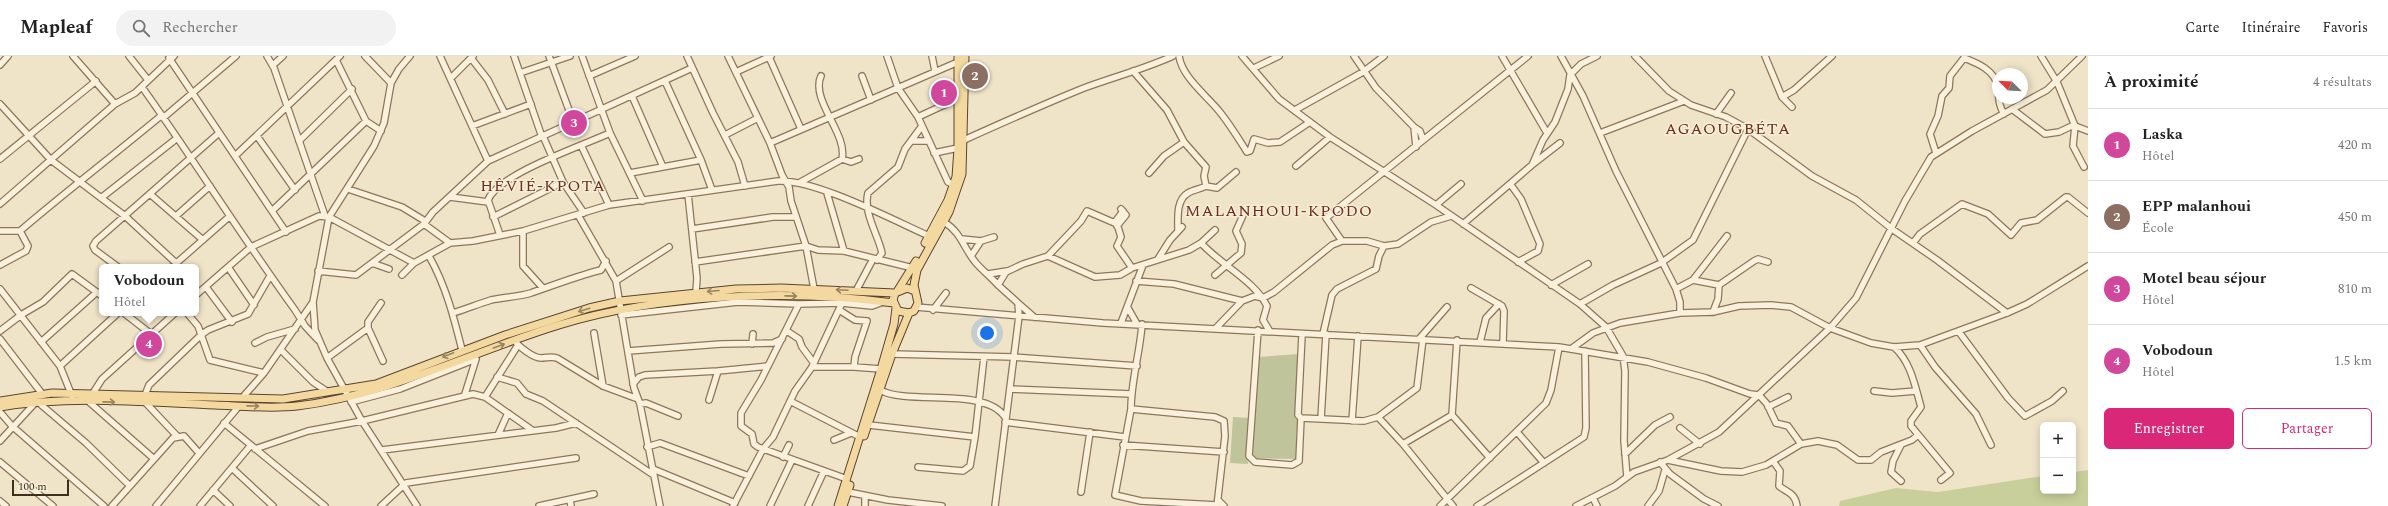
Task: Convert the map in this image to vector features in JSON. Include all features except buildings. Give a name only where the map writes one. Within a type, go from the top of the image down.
[{"type":"main road","points":[[843,506],[892,354],[909,313],[916,308],[918,299],[915,291],[917,270],[926,250],[944,222],[960,185],[964,140],[964,56]]},
{"type":"main road","points":[[838,506],[894,324],[897,292],[913,268],[954,185],[958,148],[958,59]]},
{"type":"main road","points":[[145,399],[239,406],[295,406],[350,399],[516,343],[558,325],[620,308],[696,292],[743,289],[814,289],[897,292],[907,288],[915,291]]},
{"type":"main road","points":[[0,401],[43,395],[145,399],[283,399],[328,392],[376,384],[462,350],[589,308],[620,308],[741,296],[838,297],[883,302],[895,305],[901,312],[909,313]]},
{"type":"main road","points":[[0,407],[73,397]]},
{"type":"street","points":[[0,64],[8,56]]},
{"type":"street","points":[[73,56],[115,104]]},
{"type":"street","points":[[129,56],[148,80]]},
{"type":"street","points":[[0,231],[20,231],[78,181],[130,143],[236,56]]},
{"type":"street","points":[[267,56],[273,64],[327,217]]},
{"type":"street","points":[[273,64],[283,56]]},
{"type":"street","points":[[365,56],[391,83]]},
{"type":"street","points":[[410,56],[399,68],[391,83],[381,131],[348,189],[327,217],[313,302],[314,325],[318,340],[327,358],[362,421],[404,484],[416,506]]},
{"type":"street","points":[[440,56],[488,161]]},
{"type":"street","points":[[514,56],[542,137],[553,156],[563,182],[616,281],[633,384],[639,401],[660,506]]},
{"type":"street","points":[[549,56],[573,121]]},
{"type":"street","points":[[520,74],[570,56]]},
{"type":"street","points":[[582,56],[610,132],[643,201]]},
{"type":"street","points":[[589,76],[635,56]]},
{"type":"street","points":[[687,56],[726,135],[740,167],[745,186]]},
{"type":"street","points":[[728,56],[770,143],[789,187],[796,218],[806,246],[814,289]]},
{"type":"street","points":[[736,72],[770,56],[801,129]]},
{"type":"street","points":[[887,56],[898,88],[918,117],[948,182],[954,185]]},
{"type":"street","points":[[932,56],[935,72]]},
{"type":"street","points":[[964,140],[1038,107],[1133,71],[1146,68],[1173,56]]},
{"type":"street","points":[[1179,56],[1180,63],[1188,76],[1219,111],[1247,152],[1250,151],[1254,139],[1268,143],[1280,142],[1310,122]]},
{"type":"street","points":[[1242,56],[1254,68],[1274,96],[1330,137],[1436,205],[1580,304],[1606,327],[1623,356],[1625,454],[1627,477]]},
{"type":"street","points":[[1254,68],[1279,56]]},
{"type":"street","points":[[1354,56],[1363,72],[1376,88],[1414,127],[1420,131],[1424,140]]},
{"type":"street","points":[[1295,110],[1363,72],[1384,56]]},
{"type":"street","points":[[1502,56],[1511,68],[1547,133]]},
{"type":"street","points":[[1342,242],[1326,218],[1385,173],[1511,68],[1528,56]]},
{"type":"street","points":[[1561,56],[1600,133],[1616,171],[1661,263],[1676,290],[1680,302],[1680,313]]},
{"type":"street","points":[[1532,165],[1547,133],[1555,122],[1566,95],[1570,75],[1581,64],[1597,56]]},
{"type":"street","points":[[1635,56],[1658,82],[1684,101],[1748,129],[1812,176],[1856,200],[1892,229],[2007,313]]},
{"type":"street","points":[[1765,56],[1782,97],[1792,107]]},
{"type":"street","points":[[1782,97],[1794,90],[1832,56]]},
{"type":"street","points":[[2041,56],[2057,82],[2075,125],[2073,146],[2084,168]]},
{"type":"street","points":[[1576,506],[1593,498],[1627,477],[1660,462],[1668,460],[1700,444],[1719,432],[1830,328],[1856,298],[1892,229],[1904,201],[1926,164],[1936,153],[2057,82],[2082,56]]},
{"type":"street","points":[[0,204],[115,104],[142,87],[171,57],[192,92],[286,232]]},
{"type":"street","points":[[451,78],[472,57],[484,74],[505,114]]},
{"type":"street","points":[[235,156],[257,136],[287,104],[338,58],[366,121],[381,131]]},
{"type":"street","points":[[1936,153],[1930,134],[1938,116],[1942,96],[1949,88],[1950,76],[1964,58],[1977,63],[1992,75],[1998,88],[1998,100],[2004,114]]},
{"type":"street","points":[[770,143],[935,72],[958,59]]},
{"type":"street","points":[[318,271],[354,275],[390,250],[398,241],[425,223],[488,161],[692,68]]},
{"type":"street","points":[[1142,81],[1146,68]]},
{"type":"street","points":[[1133,71],[1167,110],[1184,142],[1206,167],[1204,176],[1206,186]]},
{"type":"street","points":[[821,76],[818,82],[819,90],[843,152],[842,159]]},
{"type":"street","points":[[862,76],[871,100]]},
{"type":"street","points":[[1,156],[29,136],[96,81]]},
{"type":"street","points":[[665,81],[712,190]]},
{"type":"street","points":[[142,87],[163,116],[176,139],[192,158],[270,276],[302,320],[307,330],[318,340]]},
{"type":"street","points":[[299,140],[352,89]]},
{"type":"street","points":[[1716,114],[1732,93]]},
{"type":"street","points":[[632,96],[663,167]]},
{"type":"street","points":[[918,117],[957,99]]},
{"type":"street","points":[[1600,133],[1684,101]]},
{"type":"street","points":[[0,104],[51,160],[125,216],[173,264]]},
{"type":"street","points":[[472,126],[531,104]]},
{"type":"street","points":[[2012,109],[2049,135],[2075,125],[2088,131]]},
{"type":"street","points":[[726,135],[758,118]]},
{"type":"street","points":[[272,211],[366,121]]},
{"type":"street","points":[[885,262],[876,229],[869,216],[868,193],[898,167],[911,141],[922,126]]},
{"type":"street","points":[[1414,127],[1416,146]]},
{"type":"street","points":[[1580,304],[1613,285],[1661,263],[1687,246],[1696,236],[1748,129]]},
{"type":"street","points":[[114,264],[95,250],[93,246],[96,241],[192,158],[219,132]]},
{"type":"street","points":[[500,235],[488,202],[490,195],[508,178],[553,156],[610,132]]},
{"type":"street","points":[[257,136],[295,190]]},
{"type":"street","points":[[1296,166],[1330,137]]},
{"type":"street","points":[[101,198],[176,139]]},
{"type":"street","points":[[911,141],[928,141]]},
{"type":"street","points":[[1148,173],[1164,156],[1184,142]]},
{"type":"street","points":[[1463,224],[1560,143]]},
{"type":"street","points":[[581,145],[608,205]]},
{"type":"street","points":[[934,153],[958,148]]},
{"type":"street","points":[[799,183],[842,159],[851,162],[859,159]]},
{"type":"street","points":[[630,173],[700,160]]},
{"type":"street","points":[[1158,259],[1170,240],[1180,228],[1178,214],[1181,201],[1188,193],[1206,186],[1217,188],[1236,172]]},
{"type":"street","points":[[402,275],[414,263],[450,243],[523,231],[608,205],[786,181],[799,183],[869,209],[929,236]]},
{"type":"street","points":[[493,217],[563,182]]},
{"type":"street","points":[[1436,205],[1461,184]]},
{"type":"street","points":[[1511,185],[1521,199],[1540,244],[1538,251],[1518,262]]},
{"type":"street","points":[[176,216],[210,186]]},
{"type":"street","points":[[348,189],[402,207],[450,243]]},
{"type":"street","points":[[827,193],[844,251]]},
{"type":"street","points":[[150,194],[203,240]]},
{"type":"street","points":[[688,194],[695,262],[696,292]]},
{"type":"street","points":[[450,197],[488,202]]},
{"type":"street","points":[[1913,243],[1920,234],[1962,204],[1988,214],[2011,235],[2021,223],[2036,220],[2066,197],[2088,213]]},
{"type":"street","points":[[1122,210],[1116,224],[1121,238],[1117,246],[1132,268]]},
{"type":"street","points":[[988,274],[1008,271],[1022,264],[1048,256],[1081,221],[1087,211],[1116,224]]},
{"type":"street","points":[[1215,275],[1242,253],[1242,244],[1236,231],[1244,213]]},
{"type":"street","points":[[175,264],[230,216]]},
{"type":"street","points":[[1216,328],[1224,317],[1242,301],[1255,296],[1263,298],[1274,292],[1302,268],[1314,262],[1332,245],[1342,242],[1367,241],[1384,246],[1398,244],[1431,222],[1450,216]]},
{"type":"street","points":[[199,293],[251,247],[317,217],[327,217],[414,263]]},
{"type":"street","points":[[692,229],[774,217],[796,218]]},
{"type":"street","points":[[944,222],[962,239],[971,256],[998,285],[1034,316]]},
{"type":"street","points":[[1048,256],[1095,277],[1120,275],[1132,268],[1189,250],[1201,243],[1215,230]]},
{"type":"street","points":[[0,265],[26,251],[28,246],[20,231]]},
{"type":"street","points":[[523,231],[523,266],[542,287]]},
{"type":"street","points":[[1676,290],[1693,280],[1727,236]]},
{"type":"street","points":[[962,239],[981,241],[994,237]]},
{"type":"street","points":[[971,256],[981,241]]},
{"type":"street","points":[[1201,243],[1214,257],[1258,290],[1267,306],[1263,320],[1269,330]]},
{"type":"street","points":[[695,262],[806,246],[818,250],[844,251],[913,268]]},
{"type":"street","points":[[1321,419],[1324,334],[1332,295],[1337,289],[1376,269],[1379,256],[1384,246]]},
{"type":"street","points":[[616,281],[669,247]]},
{"type":"street","points":[[856,291],[875,259],[882,253]]},
{"type":"street","points":[[428,256],[442,283],[448,306],[453,313],[462,350]]},
{"type":"street","points":[[1693,280],[1719,285],[1758,259],[1768,262]]},
{"type":"street","points":[[601,270],[606,261]]},
{"type":"street","points":[[372,263],[389,269]]},
{"type":"street","points":[[1551,285],[1588,264]]},
{"type":"street","points":[[1121,323],[1128,308],[1136,281],[1143,265]]},
{"type":"street","points":[[1571,349],[1606,327],[1680,313],[1712,312],[1739,306],[1782,305],[1807,314],[1830,328],[1871,343],[1894,347],[1920,345],[1959,332],[2027,304],[2088,266]]},
{"type":"street","points":[[228,267],[254,305]]},
{"type":"street","points":[[453,313],[490,300],[532,292],[542,287],[601,270],[612,273]]},
{"type":"street","points":[[998,285],[1008,271]]},
{"type":"street","points":[[0,331],[21,315],[43,302],[72,274],[99,293]]},
{"type":"street","points":[[177,436],[145,399],[149,384],[201,335],[210,329],[232,322],[248,314],[270,276]]},
{"type":"street","points":[[1136,281],[1174,284],[1242,301]]},
{"type":"street","points":[[1712,312],[1718,299],[1719,285]]},
{"type":"street","points":[[206,287],[232,322]]},
{"type":"street","points":[[1471,288],[1499,304],[1504,312],[1503,343]]},
{"type":"street","points":[[0,289],[60,366],[73,397]]},
{"type":"street","points":[[933,310],[946,293]]},
{"type":"street","points":[[41,342],[99,295]]},
{"type":"street","points":[[242,398],[264,373],[313,302]]},
{"type":"street","points":[[620,308],[738,302],[800,304],[842,302],[872,306],[883,302]]},
{"type":"street","points":[[497,377],[517,382],[526,394],[543,401],[653,471],[734,505],[763,449],[771,440],[790,401],[813,364],[842,302]]},
{"type":"street","points":[[381,303],[368,322],[368,328],[383,361]]},
{"type":"street","points":[[994,506],[1005,419],[1003,410],[1010,389],[1019,316],[1018,303]]},
{"type":"street","points":[[800,304],[753,396],[746,403],[740,418],[741,426],[752,434],[754,444],[763,449],[847,479]]},
{"type":"street","points":[[1480,342],[1486,318],[1499,304]]},
{"type":"street","points":[[1301,418],[1364,421],[1378,417],[1417,388],[1421,339],[1447,307]]},
{"type":"street","points":[[916,308],[1121,323],[1269,330],[1302,334],[1503,343],[1559,347],[1623,356],[1706,378],[1750,394],[1758,395],[1768,407],[1776,422],[1788,426],[1801,444]]},
{"type":"street","points":[[1128,308],[1139,324],[1137,366],[1131,394],[1131,409],[1123,445],[1115,495],[1141,501],[1218,504],[1224,506]]},
{"type":"street","points":[[839,310],[855,320],[867,321],[855,357],[854,366]]},
{"type":"street","points":[[60,366],[115,316]]},
{"type":"street","points":[[128,316],[151,334]]},
{"type":"street","points":[[153,458],[89,398],[102,379],[172,316]]},
{"type":"street","points":[[190,316],[198,326],[207,357],[210,360],[264,373]]},
{"type":"street","points":[[1598,320],[1598,331]]},
{"type":"street","points":[[327,358],[368,328]]},
{"type":"street","points":[[255,343],[268,337],[295,329]]},
{"type":"street","points":[[1258,330],[1249,456],[1251,460],[1292,465],[1299,461],[1301,418],[1298,415],[1302,334]]},
{"type":"street","points":[[787,331],[799,338],[802,347],[813,364]]},
{"type":"street","points":[[1959,332],[2008,398],[2025,416],[2052,401],[2063,391]]},
{"type":"street","points":[[594,333],[603,386]]},
{"type":"street","points":[[752,334],[752,344]]},
{"type":"street","points":[[1352,421],[1358,336]]},
{"type":"street","points":[[628,351],[721,344],[773,343],[782,338]]},
{"type":"street","points":[[0,339],[43,395]]},
{"type":"street","points":[[1457,340],[1452,415],[1490,458]]},
{"type":"street","points":[[485,397],[516,343],[520,348],[539,358],[553,356],[603,386],[678,416]]},
{"type":"street","points":[[1920,345],[1935,367],[1976,414],[1991,445]]},
{"type":"street","points":[[1440,506],[1517,432],[1548,399],[1559,347]]},
{"type":"street","points":[[1894,347],[1901,354],[1909,367],[1921,409],[1911,423],[1918,435],[1948,470],[1948,475],[1941,480]]},
{"type":"street","points":[[281,350],[313,382],[328,392]]},
{"type":"street","points":[[1478,506],[1583,439],[1586,434],[1585,351]]},
{"type":"street","points":[[892,354],[1014,357],[1137,366]]},
{"type":"street","points":[[918,467],[963,471],[967,470],[975,438],[984,357]]},
{"type":"street","points":[[350,399],[400,389],[476,359],[465,394]]},
{"type":"street","points":[[813,364],[854,366],[881,370]]},
{"type":"street","points":[[633,384],[639,377],[645,374],[718,371],[768,366]]},
{"type":"street","points":[[709,400],[718,371]]},
{"type":"street","points":[[1010,389],[1131,394]]},
{"type":"street","points":[[880,390],[893,394],[990,404],[1003,410]]},
{"type":"street","points":[[1874,390],[1892,393],[1916,391]]},
{"type":"street","points":[[200,506],[232,468],[253,447],[308,431],[362,421],[465,394],[478,394],[485,397],[532,430]]},
{"type":"street","points":[[1750,394],[1752,401]]},
{"type":"street","points":[[1768,407],[1788,397]]},
{"type":"street","points":[[790,401],[860,437]]},
{"type":"street","points":[[0,441],[12,426],[37,403],[86,443],[130,486]]},
{"type":"street","points":[[156,506],[239,406]]},
{"type":"street","points":[[1131,409],[1222,419],[1226,424],[1218,504]]},
{"type":"street","points":[[0,412],[12,426],[104,506]]},
{"type":"street","points":[[498,435],[508,413]]},
{"type":"street","points":[[1403,444],[1452,415]]},
{"type":"street","points":[[1378,417],[1403,444],[1453,506]]},
{"type":"street","points":[[1625,454],[1655,425],[1670,417]]},
{"type":"street","points":[[1005,419],[1125,437]]},
{"type":"street","points":[[224,423],[325,506]]},
{"type":"street","points":[[382,450],[576,423]]},
{"type":"street","points":[[868,425],[975,438]]},
{"type":"street","points":[[1680,428],[1700,444]]},
{"type":"street","points":[[1081,492],[1090,432]]},
{"type":"street","points":[[1517,432],[1544,463]]},
{"type":"street","points":[[834,440],[851,433]]},
{"type":"street","points":[[1668,460],[1737,472],[1754,469],[1773,461],[1801,444],[1818,441],[1836,445],[1858,460],[1871,460],[1881,452],[1901,445],[1918,435]]},
{"type":"street","points":[[112,506],[153,458],[177,436],[184,436],[200,453]]},
{"type":"street","points":[[647,447],[660,443],[749,476]]},
{"type":"street","points":[[784,457],[789,445]]},
{"type":"street","points":[[1123,445],[1224,452]]},
{"type":"street","points":[[1901,445],[1891,472],[1901,481]]},
{"type":"street","points":[[381,506],[404,484],[576,458]]},
{"type":"street","points":[[770,506],[792,460]]},
{"type":"street","points":[[1773,461],[1780,471],[1779,486],[1792,493],[1796,498],[1797,506]]},
{"type":"street","points":[[0,462],[53,506]]},
{"type":"street","points":[[1660,462],[1665,470],[1704,499],[1718,506]]},
{"type":"street","points":[[232,468],[273,506]]},
{"type":"street","points":[[1648,506],[1659,491],[1665,470]]},
{"type":"street","points":[[808,506],[824,471]]},
{"type":"street","points":[[213,490],[230,506]]},
{"type":"street","points":[[848,492],[889,503],[942,506]]},
{"type":"street","points":[[539,506],[570,503],[594,494]]},
{"type":"street","points":[[865,496],[865,506]]},
{"type":"street","points":[[1593,498],[1597,506]]},
{"type":"street","points":[[1704,499],[1705,506]]},
{"type":"street","points":[[0,501],[6,506]]},
{"type":"green space","points":[[1299,354],[1296,459],[1251,458],[1258,357]]},
{"type":"green space","points":[[1233,417],[1251,418],[1248,464],[1230,463]]},
{"type":"green space","points":[[2088,470],[2088,506],[1839,506],[1840,501],[1896,488],[1938,492],[2040,476],[2040,494],[2076,494],[2076,472]]},
{"type":"place","name":"EPP malanhoui","points":[[975,76]]},
{"type":"place","name":"Laska","points":[[944,93]]},
{"type":"place","name":"Motel beau séjour","points":[[574,123]]},
{"type":"place","name":"Vobodoun","points":[[149,344]]},
{"type":"district","name":"AGAOUGBÉTA","points":[[1728,128]]},
{"type":"district","name":"HÊVIÉ-KPOTA","points":[[543,185]]},
{"type":"district","name":"MALANHOUI-KPODO","points":[[1279,210]]}]
